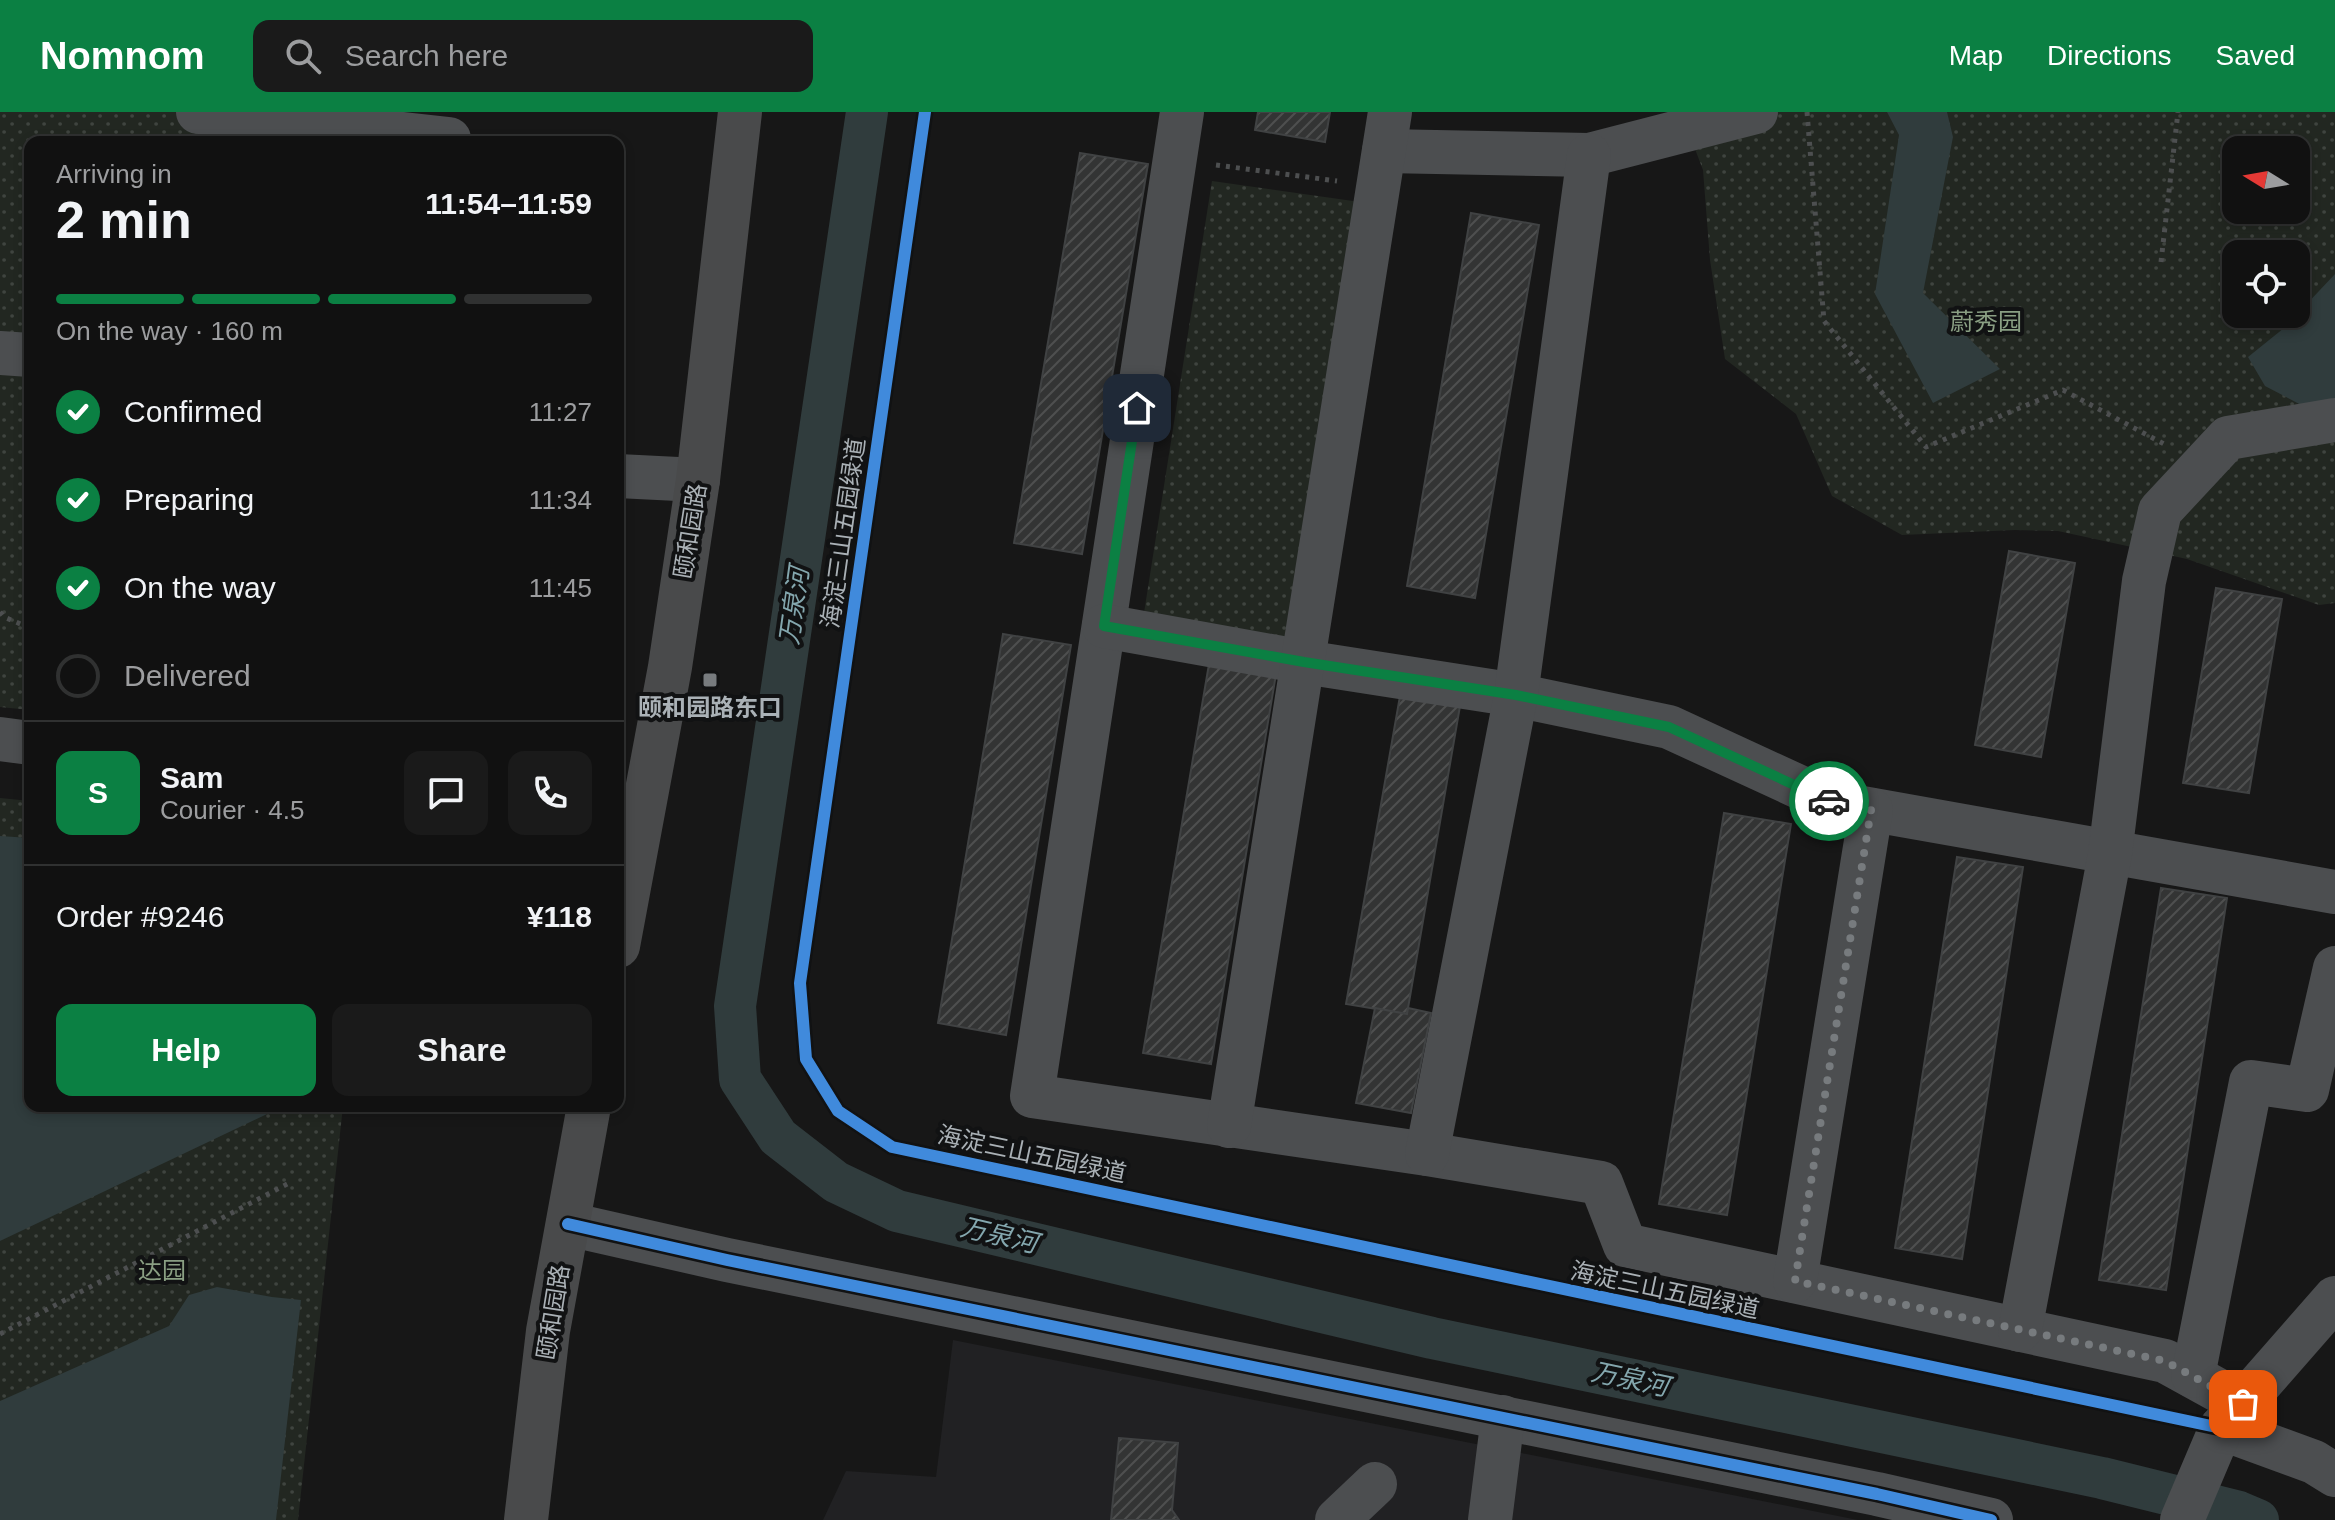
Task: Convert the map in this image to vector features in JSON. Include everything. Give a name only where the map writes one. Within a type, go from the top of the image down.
[{"type":"main road","name":"颐和园路","points":[[624,881],[631,806],[670,667],[698,480],[740,112]]},
{"type":"main road","name":"颐和园路","points":[[526,1520],[548,1331],[588,1112]]},
{"type":"street","points":[[198,112],[421,136]]},
{"type":"street","points":[[1182,112],[1032,1096],[1601,1183],[1625,1245],[2165,1361],[2193,1376],[2232,1416],[2335,1475]]},
{"type":"street","points":[[1229,1126],[1384,150],[1589,155],[1756,112]]},
{"type":"street","points":[[1427,1154],[1516,695],[1589,155]]},
{"type":"street","points":[[0,353],[24,355]]},
{"type":"street","points":[[2020,1330],[2110,854],[2144,581],[2160,511],[2228,438],[2335,420]]},
{"type":"street","points":[[624,476],[698,480]]},
{"type":"street","points":[[1104,626],[1304,662],[1516,695],[1669,727],[1834,803],[2335,892]]},
{"type":"street","points":[[0,739],[24,742]]},
{"type":"street","points":[[1795,1281],[1871,810]]},
{"type":"street","points":[[2193,1376],[2251,1082],[2307,1090],[2335,968]]},
{"type":"street","points":[[568,1224],[727,1260],[1503,1417],[1991,1520]]},
{"type":"street","points":[[2182,1520],[2232,1416],[2335,1298]]},
{"type":"street","points":[[1490,1520],[1503,1417]]},
{"type":"street","points":[[1337,1520],[1375,1484]]},
{"type":"path","points":[[1807,112],[1824,321],[1926,447],[2063,390],[2167,446],[2228,438]]},
{"type":"path","points":[[2161,262],[2178,112]]},
{"type":"path","points":[[1175,159],[1384,150]]},
{"type":"path","points":[[0,612],[4,617],[24,625]]},
{"type":"path","points":[[0,1334],[291,1182]]},
{"type":"shaded area","points":[[1887,112],[1947,112],[1953,137],[1923,293],[2000,369],[1933,403],[1875,294],[1899,135]]},
{"type":"shaded area","points":[[2335,274],[2335,398],[2303,406],[2265,386],[2248,357],[2284,328],[2310,328],[2310,300]]},
{"type":"shaded area","points":[[0,836],[24,838],[24,1112],[271,1112],[0,1241]]},
{"type":"shaded area","points":[[217,1287],[301,1300],[276,1520],[0,1520],[0,1401],[169,1326],[189,1295]]},
{"type":"shaded area","points":[[953,1340],[1858,1520],[823,1520],[846,1471],[936,1477]]},
{"type":"green space","points":[[0,112],[392,112],[389,136],[24,136],[24,709],[0,707]]},
{"type":"green space","name":"蔚秀园","points":[[1681,112],[2335,112],[2335,603],[2319,605],[2187,559],[2058,531],[1902,535],[1832,496],[1796,414],[1725,359],[1710,260],[1703,170]]},
{"type":"green space","points":[[1212,181],[1360,202],[1289,638],[1144,613]]},
{"type":"green space","name":"达园","points":[[0,798],[24,800],[24,1112],[342,1112],[298,1520],[0,1520]]},
{"type":"building","points":[[1258,112],[1330,112],[1325,142],[1255,130]]},
{"type":"building","points":[[1080,153],[1148,164],[1082,554],[1014,543]]},
{"type":"building","points":[[1471,213],[1539,225],[1475,598],[1407,586]]},
{"type":"building","points":[[2009,551],[2075,563],[2041,757],[1975,745]]},
{"type":"building","points":[[2216,588],[2282,599],[2249,793],[2183,783]]},
{"type":"building","points":[[1003,634],[1071,645],[1006,1035],[938,1023]]},
{"type":"building","points":[[1209,664],[1276,674],[1211,1064],[1143,1053]]},
{"type":"building","points":[[1400,696],[1460,706],[1407,1014],[1346,1004]]},
{"type":"building","points":[[1724,813],[1791,824],[1727,1215],[1659,1204]]},
{"type":"building","points":[[1957,857],[2023,867],[1962,1259],[1895,1248]]},
{"type":"building","points":[[2161,888],[2227,898],[2166,1290],[2099,1280]]},
{"type":"building","points":[[1375,1008],[1407,1014],[1408,1008],[1431,1013],[1411,1113],[1356,1103]]},
{"type":"building","points":[[1119,1438],[1178,1443],[1172,1510],[1179,1520],[1111,1520]]},
{"type":"waterway","name":"万泉河","points":[[867,112],[735,1006],[740,1079],[778,1137],[836,1182],[897,1211],[1432,1338],[2102,1478],[2239,1512],[2258,1520]]},
{"type":"cycle path","name":"海淀三山五园绿道","points":[[925,112],[800,983],[806,1059],[838,1111],[892,1147],[2221,1428]]},
{"type":"cycle path","points":[[568,1224],[727,1260],[1877,1494],[1991,1520]]},
{"type":"way so far","points":[[1829,801],[1871,810],[1795,1281],[2165,1361],[2243,1404]]},
{"type":"place","name":"颐和园路东口","points":[[710,680]]},
{"type":"route","points":[[1137,408],[1104,626],[1304,662],[1516,695],[1669,727],[1829,801]]}]
